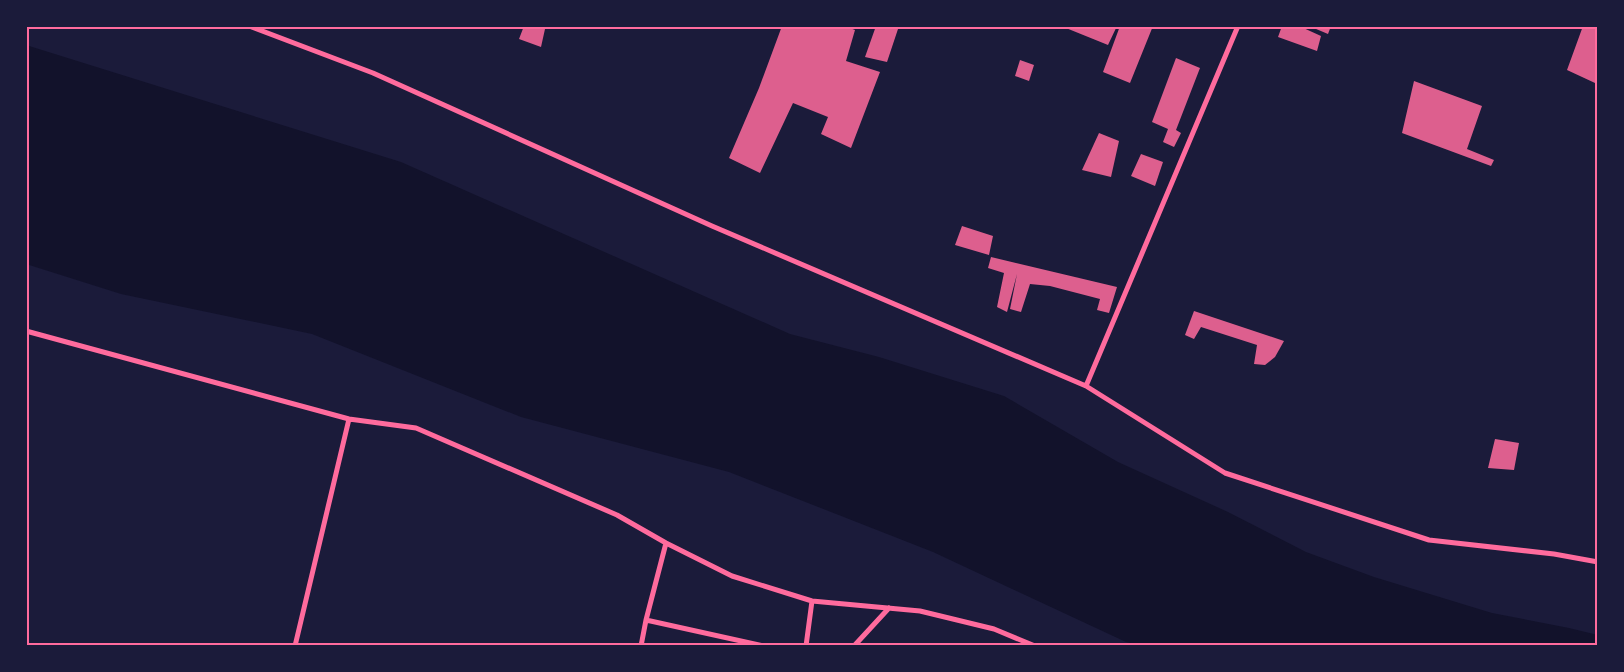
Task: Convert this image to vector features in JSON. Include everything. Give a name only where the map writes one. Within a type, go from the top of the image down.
[{"type":"street","points":[[249,26],[373,73],[712,226],[1086,386],[1225,473],[1429,540],[1554,554],[1598,562]]},
{"type":"street","points":[[1086,386],[1238,26]]},
{"type":"street","points":[[26,331],[349,420],[416,428],[617,515],[666,543],[732,576],[812,601],[920,611],[994,629],[1035,646]]},
{"type":"street","points":[[295,646],[349,420]]},
{"type":"street","points":[[641,646],[666,543]]},
{"type":"street","points":[[806,646],[812,601]]},
{"type":"street","points":[[854,646],[889,608]]},
{"type":"street","points":[[646,620],[764,646]]},
{"type":"shaded area","points":[[26,45],[401,162],[790,334],[879,357],[1004,396],[1118,462],[1228,512],[1306,552],[1374,577],[1492,613],[1598,635],[1598,646],[1143,646],[1126,642],[933,552],[729,472],[521,417],[312,334],[121,294],[26,264]]},
{"type":"building","points":[[524,26],[536,26],[545,29],[541,47],[519,39]]},
{"type":"building","points":[[782,26],[845,26],[855,30],[846,61],[880,72],[851,148],[821,134],[828,117],[793,103],[760,173],[729,158],[759,88]]},
{"type":"building","points":[[876,26],[899,26],[887,62],[865,57]]},
{"type":"building","points":[[1061,26],[1117,26],[1108,45]]},
{"type":"building","points":[[1120,26],[1153,26],[1130,83],[1103,72]]},
{"type":"building","points":[[1282,26],[1299,26],[1321,36],[1317,51],[1278,37]]},
{"type":"building","points":[[1309,26],[1331,26],[1328,34]]},
{"type":"building","points":[[1583,26],[1598,26],[1598,78],[1595,83],[1567,70]]},
{"type":"building","points":[[1176,58],[1200,68],[1176,130],[1181,133],[1174,147],[1163,142],[1168,129],[1152,122]]},
{"type":"building","points":[[1020,60],[1034,65],[1029,81],[1015,76]]},
{"type":"building","points":[[1414,81],[1482,106],[1467,149],[1494,160],[1491,166],[1402,133]]},
{"type":"building","points":[[1099,133],[1119,141],[1111,177],[1082,170]]},
{"type":"building","points":[[1141,154],[1163,162],[1155,186],[1131,176]]},
{"type":"building","points":[[962,226],[993,236],[989,255],[955,245]]},
{"type":"building","points":[[991,257],[1117,287],[1109,313],[1097,310],[1100,299],[1050,286],[1030,284],[1021,312],[1010,309],[1017,274],[1007,312],[997,307],[1004,273],[988,268]]},
{"type":"building","points":[[1194,311],[1284,341],[1275,357],[1265,365],[1254,364],[1257,345],[1201,327],[1194,339],[1185,335]]},
{"type":"building","points":[[1495,439],[1519,443],[1514,470],[1488,468]]}]
